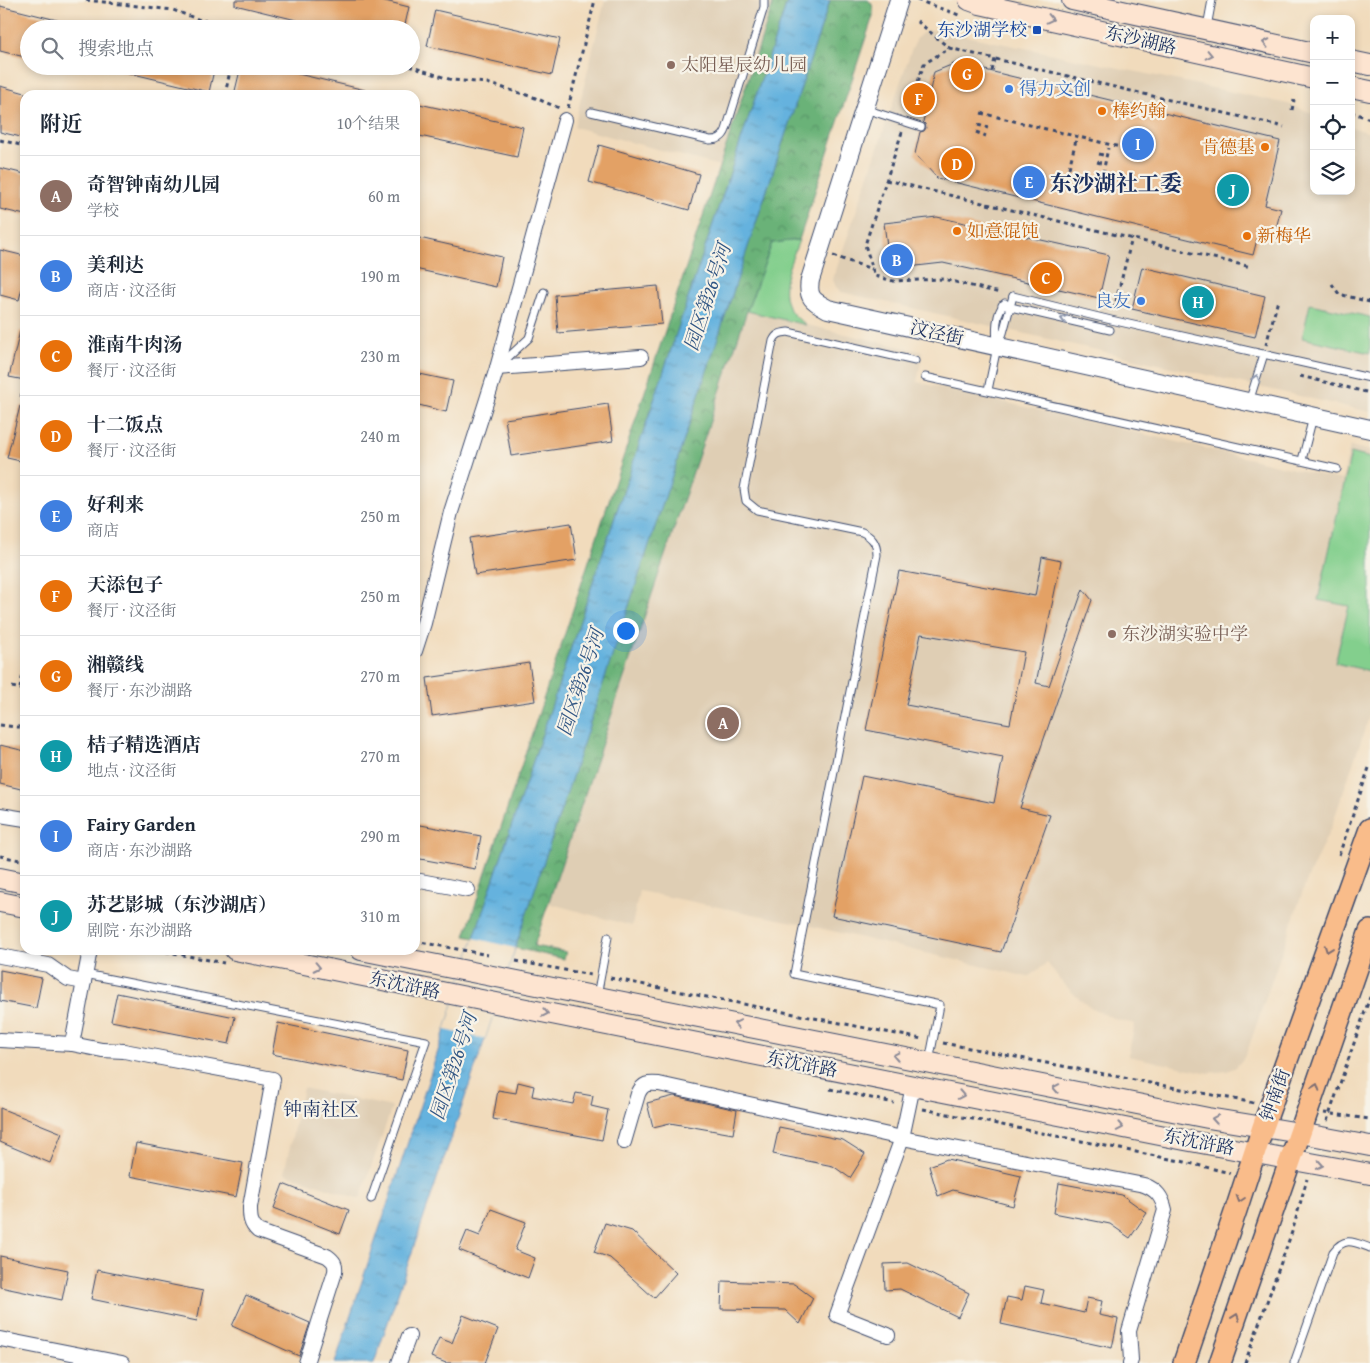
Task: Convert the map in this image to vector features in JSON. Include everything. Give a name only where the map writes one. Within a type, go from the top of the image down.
[{"type":"main road","name":"东沙湖路","points":[[969,0],[1310,77]]},
{"type":"main road","name":"东沙湖路","points":[[1072,0],[1310,52]]},
{"type":"main road","points":[[1355,62],[1370,65]]},
{"type":"main road","points":[[1355,88],[1370,91]]},
{"type":"main road","name":"钟南街","points":[[1184,1363],[1264,1127],[1370,829]]},
{"type":"main road","points":[[0,878],[20,882]]},
{"type":"main road","points":[[0,902],[20,906]]},
{"type":"main road","name":"钟南街","points":[[1220,1363],[1370,931]]},
{"type":"main road","name":"东沈浒路","points":[[259,955],[456,996],[1370,1174]]},
{"type":"main road","name":"东沈浒路","points":[[387,955],[1208,1118],[1370,1146]]},
{"type":"street","name":"汶泾街","points":[[900,0],[810,280],[810,297],[815,302],[828,309],[1370,429]]},
{"type":"street","points":[[420,635],[451,512],[497,368],[565,120]]},
{"type":"street","points":[[497,368],[641,358]]},
{"type":"street","points":[[0,815],[20,818]]},
{"type":"street","points":[[420,881],[468,890]]},
{"type":"street","points":[[72,1044],[89,955]]},
{"type":"street","points":[[0,956],[48,966],[68,979],[84,978]]},
{"type":"street","points":[[0,1040],[72,1044],[102,1050],[124,1051],[273,1079],[250,1206],[250,1218],[253,1226],[258,1231],[327,1256],[336,1266],[336,1272],[306,1363]]},
{"type":"street","points":[[624,1142],[638,1094],[642,1087],[649,1083],[902,1138],[1144,1185],[1154,1189],[1163,1200],[1165,1210],[1129,1331],[1130,1363]]},
{"type":"street","points":[[888,1335],[837,1315],[902,1138],[913,1086]]},
{"type":"street","points":[[399,1363],[409,1336]]},
{"type":"street","points":[[0,1339],[122,1363]]},
{"type":"lane","points":[[591,112],[710,140],[721,138],[726,130],[764,6],[764,0]]},
{"type":"lane","points":[[1206,30],[1212,0]]},
{"type":"lane","points":[[865,109],[921,127]]},
{"type":"lane","points":[[497,368],[529,338],[544,292]]},
{"type":"lane","points":[[988,390],[997,347],[1003,333],[1006,306],[1013,296],[1370,378]]},
{"type":"lane","points":[[1006,306],[1110,330]]},
{"type":"lane","points":[[915,361],[788,332],[776,336],[773,341],[744,489],[746,501],[758,510],[862,532],[874,541],[877,555],[794,974],[940,1005],[929,1062]]},
{"type":"lane","points":[[1249,402],[1264,354]]},
{"type":"lane","points":[[925,377],[1337,469]]},
{"type":"lane","points":[[1302,460],[1313,417]]},
{"type":"lane","points":[[597,997],[608,937]]},
{"type":"lane","points":[[84,978],[426,1041],[370,1199]]},
{"type":"lane","points":[[1294,1363],[1333,1252],[1338,1245],[1346,1241],[1370,1248]]},
{"type":"path","points":[[86,0],[125,2],[173,10],[200,20]]},
{"type":"path","points":[[420,69],[452,80],[487,83],[533,97],[567,111],[595,0]]},
{"type":"path","points":[[917,21],[949,48],[1284,127]]},
{"type":"path","points":[[949,48],[924,64],[865,245],[875,276],[893,281],[943,279],[1013,296]]},
{"type":"path","points":[[992,71],[995,59]]},
{"type":"path","points":[[226,90],[229,75]]},
{"type":"path","points":[[1292,110],[1294,100]]},
{"type":"path","points":[[981,113],[1132,150]]},
{"type":"path","points":[[1355,113],[1370,119]]},
{"type":"path","points":[[978,125],[988,128]]},
{"type":"path","points":[[976,132],[986,136]]},
{"type":"path","points":[[1069,168],[1077,136]]},
{"type":"path","points":[[0,140],[20,145]]},
{"type":"path","points":[[1103,173],[1108,148]]},
{"type":"path","points":[[1099,154],[1106,156]]},
{"type":"path","points":[[1097,162],[1105,164]]},
{"type":"path","points":[[886,180],[1251,267]]},
{"type":"path","points":[[1111,320],[1132,238]]},
{"type":"path","points":[[833,256],[873,270]]},
{"type":"path","points":[[1332,284],[1339,294],[1370,302]]},
{"type":"path","points":[[1264,354],[1278,300]]},
{"type":"path","points":[[12,687],[20,688]]},
{"type":"path","points":[[0,725],[20,727]]},
{"type":"path","points":[[0,856],[20,860]]},
{"type":"path","points":[[420,941],[470,952]]},
{"type":"shaded area","name":"太阳星辰幼儿园","points":[[605,0],[745,0],[773,6],[720,166],[574,127]]},
{"type":"shaded area","points":[[926,30],[939,30],[1288,104],[1310,112],[1310,195],[1355,195],[1355,128],[1370,133],[1370,412],[841,292],[836,287],[833,280],[834,276],[917,38]]},
{"type":"shaded area","name":"东沙湖实验中学","points":[[747,311],[923,352],[917,382],[1342,480],[1350,446],[1370,451],[1370,714],[1332,825],[1306,882],[1248,1049],[1236,1067],[1227,1071],[1209,1073],[1128,1056],[1135,1024],[1118,1020],[1088,1006],[1063,983],[1047,963],[1028,977],[798,923],[639,891],[632,926],[548,903]]},
{"type":"shaded area","points":[[303,1088],[392,1107],[360,1199],[284,1173]]},
{"type":"green space","points":[[772,0],[788,0],[474,938],[465,936],[772,7]]},
{"type":"green space","points":[[830,0],[868,0],[872,5],[873,16],[799,240],[772,243],[747,311],[534,946],[566,952],[564,959],[515,948]]},
{"type":"green space","points":[[799,240],[786,278],[785,297],[794,315],[806,325],[747,311],[772,243]]},
{"type":"green space","points":[[1310,304],[1370,317],[1370,353],[1302,338]]},
{"type":"green space","points":[[1351,453],[1370,458],[1370,671],[1335,663],[1349,606],[1318,600]]},
{"type":"water","name":"园区第26号河","points":[[788,0],[830,0],[485,1039],[374,1363],[335,1363],[474,938]]},
{"type":"pier","points":[[474,938],[515,948],[485,1039],[445,1030]]},
{"type":"building","points":[[235,0],[381,0],[409,7],[406,20],[296,20],[235,5]]},
{"type":"building","points":[[0,6],[57,20],[20,20],[20,56],[0,51]]},
{"type":"building","points":[[435,10],[560,39],[552,75],[427,46]]},
{"type":"building","points":[[956,63],[1280,141],[1265,205],[1281,209],[1274,236],[1259,232],[1253,255],[937,178],[915,154],[920,132],[926,128],[923,122],[934,72]]},
{"type":"building","points":[[138,75],[213,75],[209,90],[201,90]]},
{"type":"building","points":[[239,75],[302,75],[365,90],[235,90]]},
{"type":"building","points":[[0,86],[20,92],[20,137],[0,132]]},
{"type":"building","points":[[420,104],[523,127],[517,157],[420,136]]},
{"type":"building","points":[[599,145],[699,174],[689,210],[589,182]]},
{"type":"building","points":[[0,168],[20,173],[20,214],[0,209]]},
{"type":"building","points":[[937,217],[1109,255],[1099,298],[943,263],[890,269],[884,223]]},
{"type":"building","points":[[420,238],[502,257],[496,287],[420,270]]},
{"type":"building","points":[[0,250],[20,255],[20,296],[19,300],[0,295]]},
{"type":"building","points":[[1142,267],[1265,296],[1255,337],[1132,309]]},
{"type":"building","points":[[658,286],[662,324],[558,333],[555,295]]},
{"type":"building","points":[[20,331],[20,379],[9,377]]},
{"type":"building","points":[[420,374],[453,381],[446,412],[420,405]]},
{"type":"building","points":[[608,404],[613,441],[511,456],[505,419]]},
{"type":"building","points":[[20,406],[20,461],[7,458]]},
{"type":"building","points":[[571,523],[577,560],[475,575],[469,538]]},
{"type":"building","points":[[1042,557],[1061,561],[1036,683],[1049,686],[1083,589],[1092,600],[1020,808],[1050,815],[1001,952],[832,916],[862,776],[994,803],[1003,757],[866,730],[899,571],[1035,596]],"holes":[[[921,634],[1024,652],[1010,724],[906,705]]]},
{"type":"building","points":[[529,663],[535,701],[432,716],[427,678]]},
{"type":"building","points":[[0,745],[20,750],[20,789],[0,784]]},
{"type":"building","points":[[420,825],[481,836],[475,869],[420,859]]},
{"type":"building","points":[[0,970],[42,978],[36,1008],[0,1001]]},
{"type":"building","points":[[117,993],[235,1017],[229,1044],[111,1021]]},
{"type":"building","points":[[278,1023],[408,1050],[402,1080],[272,1054]]},
{"type":"building","points":[[518,1082],[534,1086],[532,1096],[573,1104],[576,1093],[593,1096],[591,1106],[608,1110],[602,1140],[493,1119],[498,1090],[516,1093]]},
{"type":"building","points":[[674,1096],[737,1110],[733,1134],[670,1123],[653,1127],[647,1103]]},
{"type":"building","points":[[0,1108],[62,1133],[50,1163],[0,1142]]},
{"type":"building","points":[[779,1127],[843,1140],[865,1154],[850,1178],[833,1166],[773,1154]]},
{"type":"building","points":[[136,1143],[243,1163],[236,1197],[130,1176]]},
{"type":"building","points":[[947,1159],[1021,1176],[1013,1206],[953,1190],[938,1196],[929,1166]]},
{"type":"building","points":[[1059,1183],[1122,1195],[1147,1213],[1130,1238],[1110,1224],[1054,1213]]},
{"type":"building","points":[[283,1184],[349,1210],[340,1234],[274,1208]]},
{"type":"building","points":[[491,1209],[526,1222],[515,1250],[535,1258],[528,1278],[459,1250],[467,1231],[480,1236]]},
{"type":"building","points":[[605,1223],[632,1231],[676,1273],[654,1298],[610,1258],[594,1252]]},
{"type":"building","points":[[0,1256],[68,1270],[62,1300],[0,1287]]},
{"type":"building","points":[[908,1263],[969,1293],[958,1317],[900,1289],[885,1290],[884,1264]]},
{"type":"building","points":[[97,1270],[203,1291],[197,1321],[91,1299]]},
{"type":"building","points":[[722,1281],[794,1284],[813,1298],[800,1324],[785,1310],[721,1309]]},
{"type":"building","points":[[1025,1286],[1044,1290],[1041,1303],[1084,1313],[1087,1298],[1102,1301],[1099,1315],[1118,1319],[1112,1348],[1001,1324],[1007,1297],[1022,1300]]},
{"type":"building","points":[[246,1295],[310,1323],[299,1356],[232,1326]]},
{"type":"building","points":[[463,1315],[498,1329],[485,1363],[446,1363],[431,1357],[439,1338],[452,1343]]},
{"type":"place","name":"东沙湖学校","points":[[1037,30]]},
{"type":"place","name":"太阳星辰幼儿园","points":[[671,65]]},
{"type":"place","name":"湘赣线","points":[[967,74]]},
{"type":"place","name":"得力文创","points":[[1009,89]]},
{"type":"place","name":"天添包子","points":[[919,99]]},
{"type":"place","name":"棒约翰","points":[[1102,111]]},
{"type":"place","name":"Fairy Garden","points":[[1138,144]]},
{"type":"place","name":"肯德基","points":[[1265,147]]},
{"type":"place","name":"十二饭点","points":[[957,164]]},
{"type":"place","name":"好利来","points":[[1029,182]]},
{"type":"place","name":"苏艺影城（东沙湖店）","points":[[1233,190]]},
{"type":"place","name":"如意馄饨","points":[[957,231]]},
{"type":"place","name":"新梅华","points":[[1247,236]]},
{"type":"place","name":"美利达","points":[[897,260]]},
{"type":"place","name":"淮南牛肉汤","points":[[1046,278]]},
{"type":"place","name":"良友","points":[[1141,301]]},
{"type":"place","name":"桔子精选酒店","points":[[1198,302]]},
{"type":"place","name":"东沙湖实验中学","points":[[1112,634]]},
{"type":"place","name":"奇智钟南幼儿园","points":[[723,723]]},
{"type":"district","name":"东沙湖社工委","points":[[1116,183]]},
{"type":"district","name":"钟南社区","points":[[321,1109]]}]
